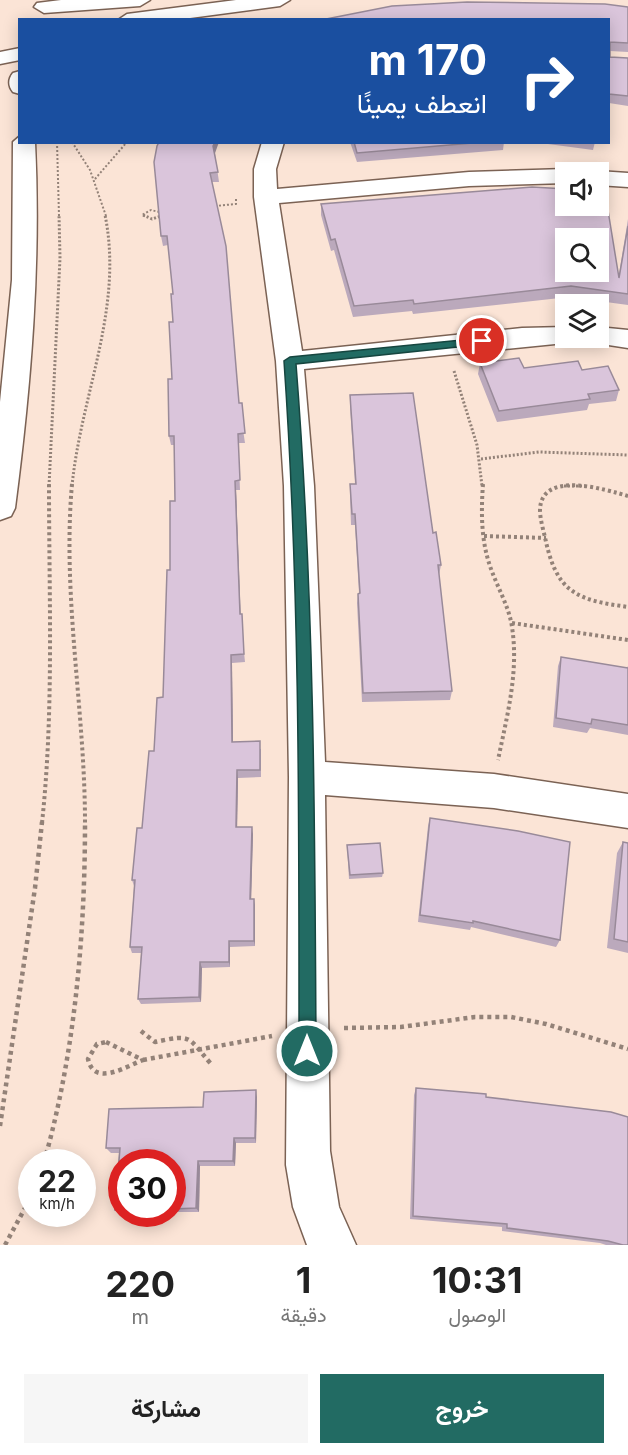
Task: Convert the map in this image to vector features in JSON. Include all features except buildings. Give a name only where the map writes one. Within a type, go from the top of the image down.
[{"type":"street","points":[[25,1],[49,14],[140,0]]},
{"type":"street","points":[[142,18],[280,0]]},
{"type":"street","points":[[0,58],[18,54]]},
{"type":"street","points":[[0,508],[12,432],[22,305],[27,190],[24,144]]},
{"type":"street","points":[[272,144],[265,170],[266,197],[290,361],[299,486],[307,777],[307,1137],[310,1186],[325,1234],[333,1245]]},
{"type":"street","points":[[266,197],[469,179],[555,176]]},
{"type":"street","points":[[609,179],[628,180]]},
{"type":"street","points":[[290,361],[522,337],[555,336]]},
{"type":"street","points":[[609,337],[628,339]]},
{"type":"street","points":[[307,777],[494,790],[628,811]]},
{"type":"path","points":[[0,1126],[35,888],[47,774],[50,702],[49,448],[60,268],[57,144]]},
{"type":"path","points":[[48,1149],[54,1131],[75,993],[85,864],[84,758],[70,607],[69,545],[72,488],[79,436],[100,354],[110,293],[109,237],[95,179],[73,144]]},
{"type":"path","points":[[95,179],[125,144]]},
{"type":"path","points":[[206,208],[236,204],[236,199],[266,197]]},
{"type":"path","points":[[150,210],[167,214],[152,219],[142,215],[150,210]]},
{"type":"path","points":[[423,348],[429,367],[451,364],[475,431],[481,459],[484,536],[495,584],[512,623],[515,655],[512,688],[494,790]]},
{"type":"path","points":[[481,459],[539,452],[628,455]]},
{"type":"path","points":[[628,496],[576,484],[556,488],[543,500],[540,508],[555,572],[572,593],[599,604],[628,607]]},
{"type":"path","points":[[484,536],[546,538]]},
{"type":"path","points":[[512,623],[628,640]]},
{"type":"path","points":[[143,1060],[106,1042],[97,1044],[88,1059],[90,1068],[104,1075],[143,1060],[261,1040],[291,1030],[401,1027],[475,1017],[511,1017],[546,1024],[628,1048]]},
{"type":"path","points":[[141,1031],[156,1042],[182,1036],[189,1038],[211,1064]]},
{"type":"path","points":[[5,1245],[18,1221]]},
{"type":"route","points":[[307,1051],[307,777],[304,618],[299,486],[290,361],[482,341]]}]
